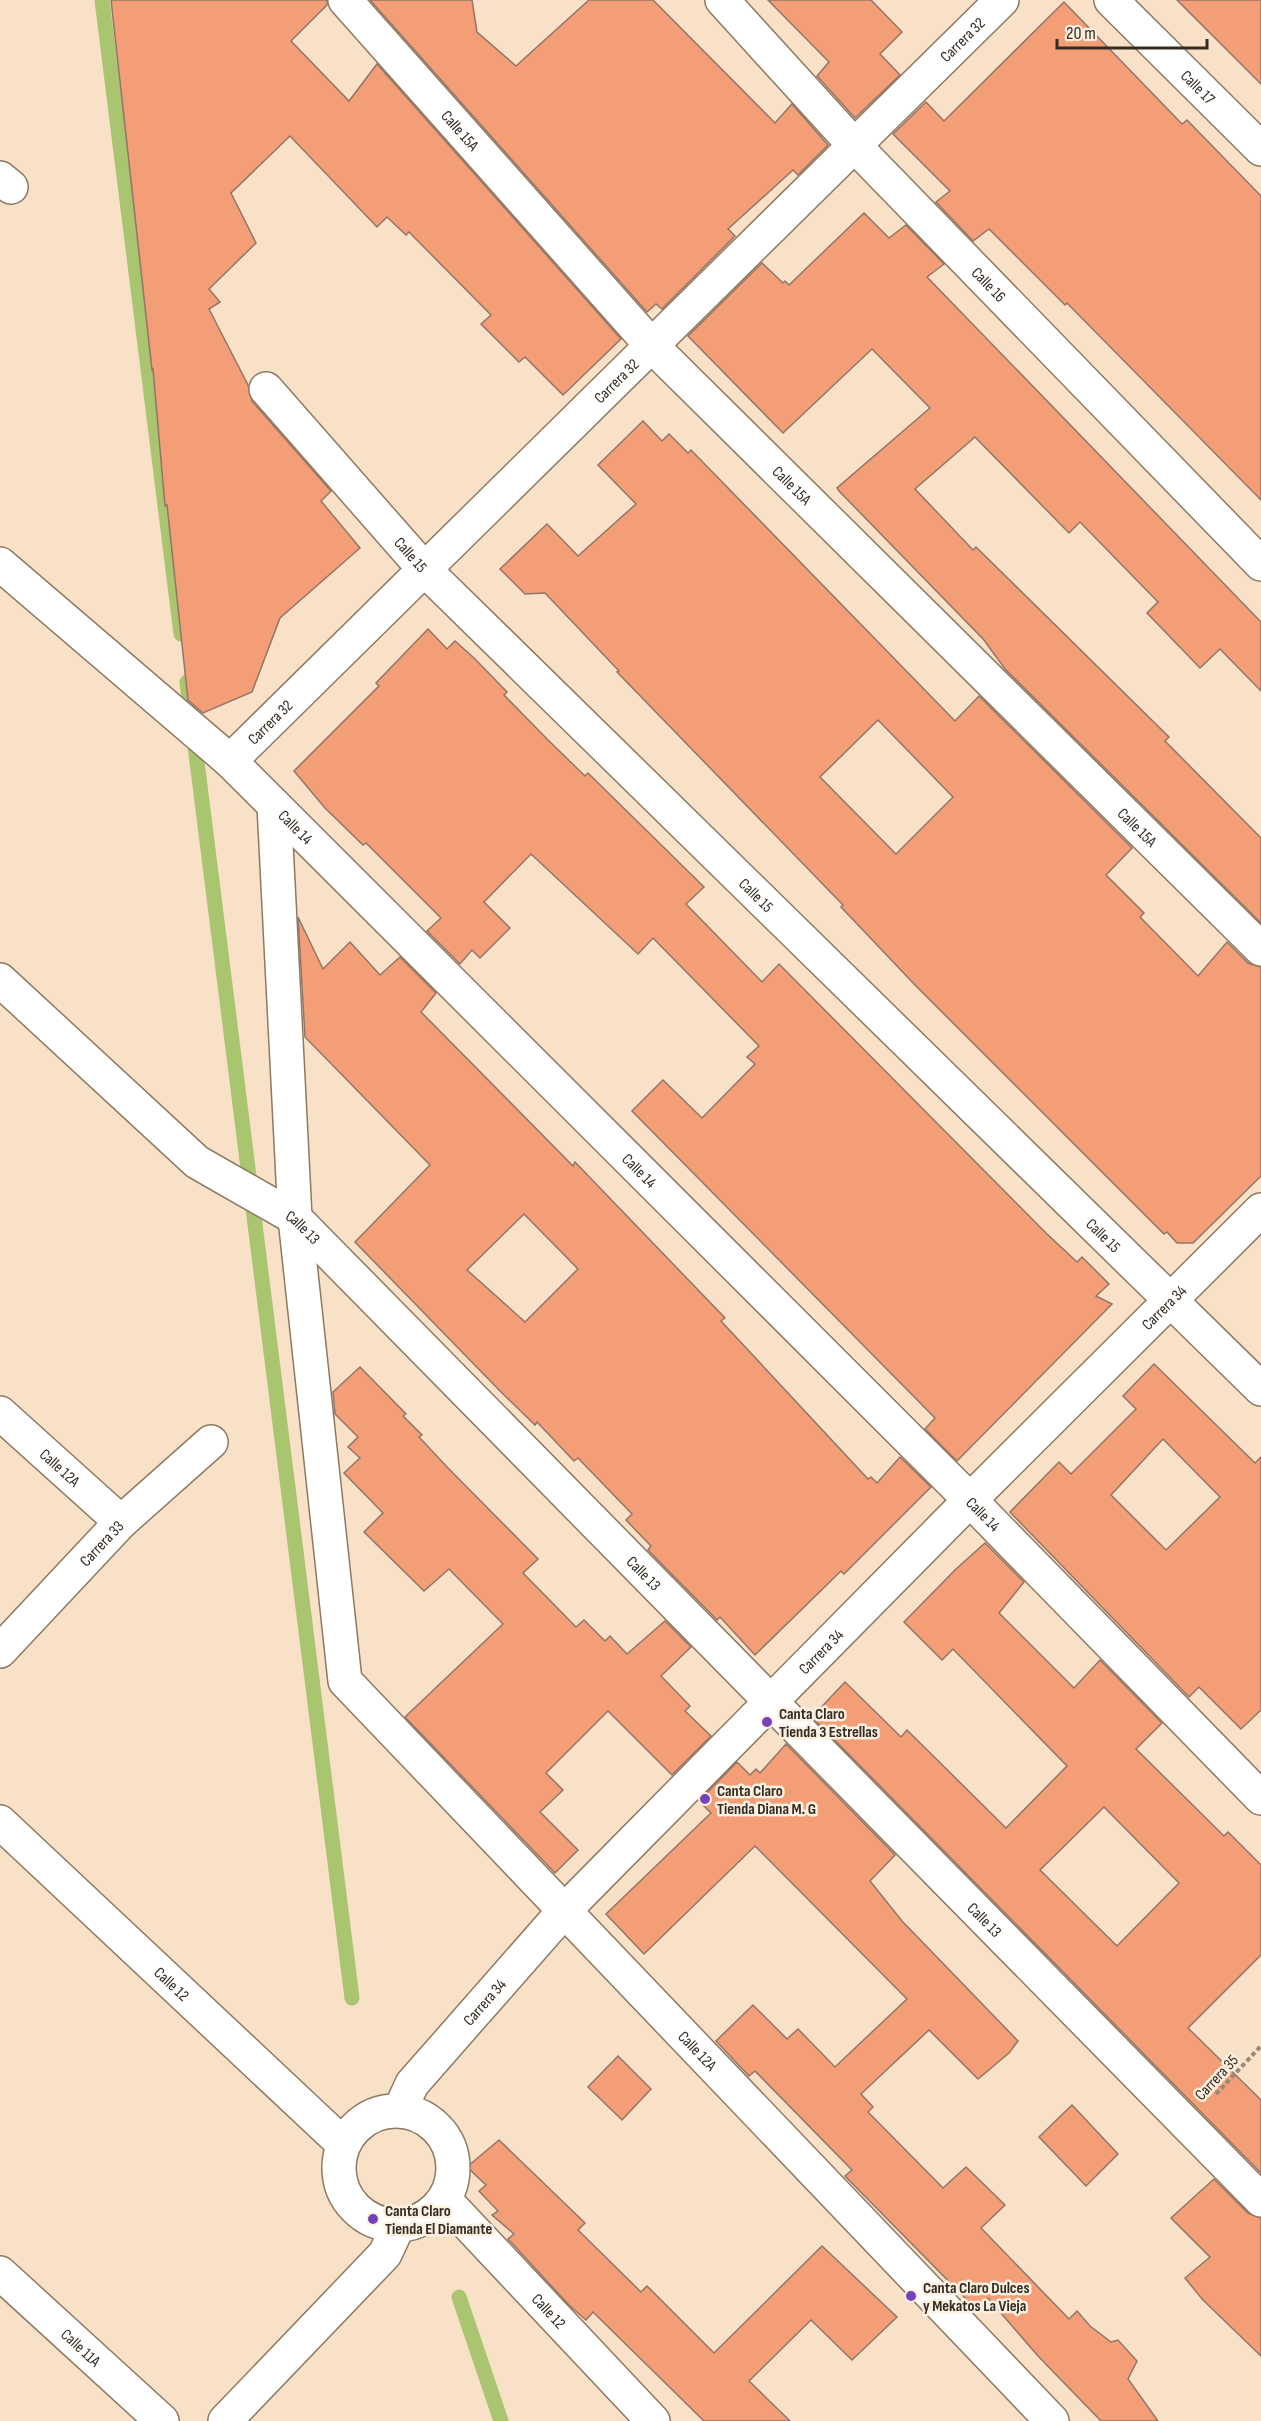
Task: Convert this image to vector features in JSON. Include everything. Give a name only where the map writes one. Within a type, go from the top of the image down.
[{"type":"street","name":"Calle 15A","points":[[345,0],[652,346],[1261,950]]},
{"type":"street","name":"Calle 16","points":[[722,0],[854,145],[1261,564]]},
{"type":"street","name":"Carrera 32","points":[[220,753],[425,570],[1002,0]]},
{"type":"street","name":"Calle 17","points":[[1111,0],[1261,149]]},
{"type":"street","name":"Calle 15","points":[[266,389],[425,570],[1261,1389]]},
{"type":"street","name":"Calle 14","points":[[0,564],[220,753],[970,1500],[1261,1798]]},
{"type":"street","points":[[273,805],[285,1212]]},
{"type":"street","name":"Calle 13","points":[[0,980],[197,1162],[285,1212],[1261,2200]]},
{"type":"street","name":"Carrera 34","points":[[400,2110],[412,2084],[563,1912],[970,1500],[1261,1210]]},
{"type":"street","name":"Calle 12A","points":[[285,1212],[345,1681],[563,1912],[1052,2421]]},
{"type":"street","name":"Calle 12A","points":[[0,1413],[121,1522]]},
{"type":"street","name":"Carrera 33","points":[[0,1650],[121,1522],[211,1442]]},
{"type":"street","name":"Calle 12","points":[[0,1822],[343,2144]]},
{"type":"street","points":[[400,2110],[428,2120],[448,2142],[454,2172],[445,2200],[422,2220],[398,2226],[370,2220],[348,2200],[338,2173],[343,2144],[365,2118],[400,2110]]},
{"type":"street","name":"Calle 12","points":[[445,2200],[653,2421]]},
{"type":"street","points":[[225,2421],[385,2254],[398,2226]]},
{"type":"street","name":"Calle 11A","points":[[0,2273],[162,2421]]},
{"type":"path","name":"Carrera 35","points":[[1188,2124],[1261,2046]]},
{"type":"building","points":[[111,0],[327,0],[327,5],[291,41],[349,101],[377,64],[621,339],[563,395],[525,357],[519,362],[481,324],[491,315],[409,232],[406,235],[387,217],[377,227],[290,136],[231,193],[256,243],[209,289],[220,302],[209,309],[248,385],[252,401],[331,491],[321,501],[360,548],[280,618],[252,692],[203,713],[188,700]]},
{"type":"building","points":[[370,0],[472,0],[477,32],[516,66],[589,0],[653,0],[775,123],[792,104],[828,145],[798,175],[793,170],[728,229],[735,236],[662,309],[656,304],[647,312]]},
{"type":"building","points":[[768,0],[871,0],[902,32],[880,54],[900,75],[855,118],[817,76],[829,62]]},
{"type":"building","points":[[1177,0],[1261,0],[1261,84]]},
{"type":"building","points":[[1064,2],[1182,124],[1187,120],[1261,196],[1261,500],[1067,303],[1065,305],[989,229],[973,241],[936,202],[950,191],[893,134],[926,102],[944,121]]},
{"type":"building","points":[[864,213],[889,238],[906,225],[944,264],[927,277],[1261,622],[1261,691],[1220,649],[1200,668],[1147,613],[1158,602],[1080,522],[1069,533],[975,437],[915,489],[973,550],[976,547],[1169,737],[1165,741],[1261,838],[1261,923],[1005,669],[984,640],[837,488],[930,408],[872,349],[783,433],[688,336],[762,263],[783,283],[785,281],[789,285]]},
{"type":"building","points":[[643,421],[662,441],[669,434],[688,453],[691,450],[955,721],[979,696],[1132,848],[1106,875],[1144,913],[1140,917],[1198,976],[1227,942],[1248,963],[1261,967],[1261,1176],[1193,1243],[1177,1243],[1167,1232],[1164,1234],[915,985],[841,907],[843,905],[617,672],[619,671],[545,593],[525,594],[500,569],[547,524],[578,556],[636,504],[598,465]],"holes":[[[878,720],[953,797],[896,854],[820,777]]]},
{"type":"building","points":[[428,629],[447,649],[455,641],[474,658],[507,692],[504,695],[547,739],[585,776],[588,773],[704,887],[686,904],[762,982],[779,964],[1046,1233],[1077,1262],[1082,1257],[1109,1284],[1096,1296],[1112,1304],[957,1461],[925,1429],[935,1418],[632,1111],[663,1080],[702,1118],[755,1064],[747,1057],[759,1046],[653,938],[638,954],[531,854],[484,902],[510,928],[480,958],[472,950],[460,964],[427,931],[441,918],[366,843],[363,845],[325,808],[294,771],[379,686],[376,683]]},
{"type":"building","points":[[298,917],[323,969],[350,942],[380,975],[400,957],[436,993],[421,1012],[573,1166],[575,1162],[725,1318],[721,1321],[868,1479],[871,1477],[877,1483],[900,1457],[931,1487],[844,1574],[841,1571],[755,1655],[720,1617],[717,1620],[648,1550],[651,1546],[626,1520],[632,1514],[578,1458],[574,1461],[537,1422],[535,1425],[355,1242],[430,1165],[305,1037]],"holes":[[[524,1214],[578,1269],[525,1322],[467,1270]]]},
{"type":"building","points":[[1154,1364],[1255,1463],[1261,1457],[1261,1710],[1241,1729],[1199,1687],[1189,1697],[1010,1512],[1059,1462],[1071,1474],[1136,1409],[1123,1396]],"holes":[[[1163,1439],[1220,1497],[1166,1550],[1111,1495]]]},
{"type":"building","points":[[360,1367],[406,1414],[403,1416],[422,1435],[419,1437],[538,1559],[523,1573],[576,1627],[584,1620],[605,1641],[610,1636],[627,1654],[665,1621],[691,1647],[661,1676],[690,1706],[685,1711],[711,1736],[672,1775],[608,1711],[546,1773],[563,1790],[540,1812],[578,1850],[555,1873],[405,1717],[503,1624],[449,1569],[424,1591],[364,1532],[383,1513],[344,1473],[360,1458],[348,1447],[358,1437],[335,1414],[333,1392]]},
{"type":"building","points":[[985,1543],[1024,1582],[999,1613],[1074,1688],[1100,1660],[1162,1723],[1136,1749],[1224,1836],[1228,1832],[1261,1865],[1261,1955],[1188,2028],[1261,2100],[1261,2173],[812,1717],[845,1682],[901,1737],[907,1730],[1006,1828],[1067,1766],[953,1649],[942,1660],[904,1622]],"holes":[[[1104,1807],[1179,1883],[1117,1946],[1040,1870]]]},
{"type":"building","points":[[786,1744],[895,1855],[870,1881],[902,1921],[1018,2041],[1009,2053],[978,2079],[929,2030],[861,2094],[873,2107],[868,2112],[943,2188],[966,2167],[1005,2205],[981,2228],[1069,2319],[1077,2311],[1090,2326],[1111,2342],[1118,2340],[1137,2361],[1128,2379],[1158,2421],[1101,2421],[1038,2356],[988,2298],[976,2309],[845,2176],[852,2170],[755,2071],[749,2076],[716,2041],[753,2005],[787,2039],[798,2029],[835,2067],[907,1999],[755,1846],[644,1954],[606,1914],[711,1813],[699,1801],[737,1762],[750,1775],[756,1769],[760,1773]]},
{"type":"building","points":[[618,2056],[651,2089],[622,2120],[588,2087]]},
{"type":"building","points":[[1072,2105],[1118,2154],[1086,2186],[1039,2137]]},
{"type":"building","points":[[499,2140],[585,2223],[578,2230],[641,2292],[647,2286],[714,2353],[822,2246],[897,2317],[852,2360],[811,2320],[749,2381],[790,2421],[704,2421],[593,2312],[586,2320],[569,2305],[508,2239],[514,2234],[492,2215],[498,2211],[479,2191],[486,2185],[467,2167]]},
{"type":"building","points":[[1214,2179],[1248,2213],[1261,2218],[1261,2356],[1203,2300],[1185,2278],[1210,2257],[1171,2218]]},
{"type":"waterway","points":[[102,0],[181,634]]},
{"type":"waterway","points":[[187,682],[352,1998]]},
{"type":"waterway","points":[[459,2297],[501,2421]]},
{"type":"place","name":"Canta Claro Tienda 3 Estrellas","points":[[767,1722]]},
{"type":"place","name":"Canta Claro Tienda Diana M. G","points":[[705,1799]]},
{"type":"place","name":"Canta Claro Tienda El Diamante","points":[[373,2219]]},
{"type":"place","name":"Canta Claro Dulces y Mekatos La Vieja","points":[[911,2296]]}]
